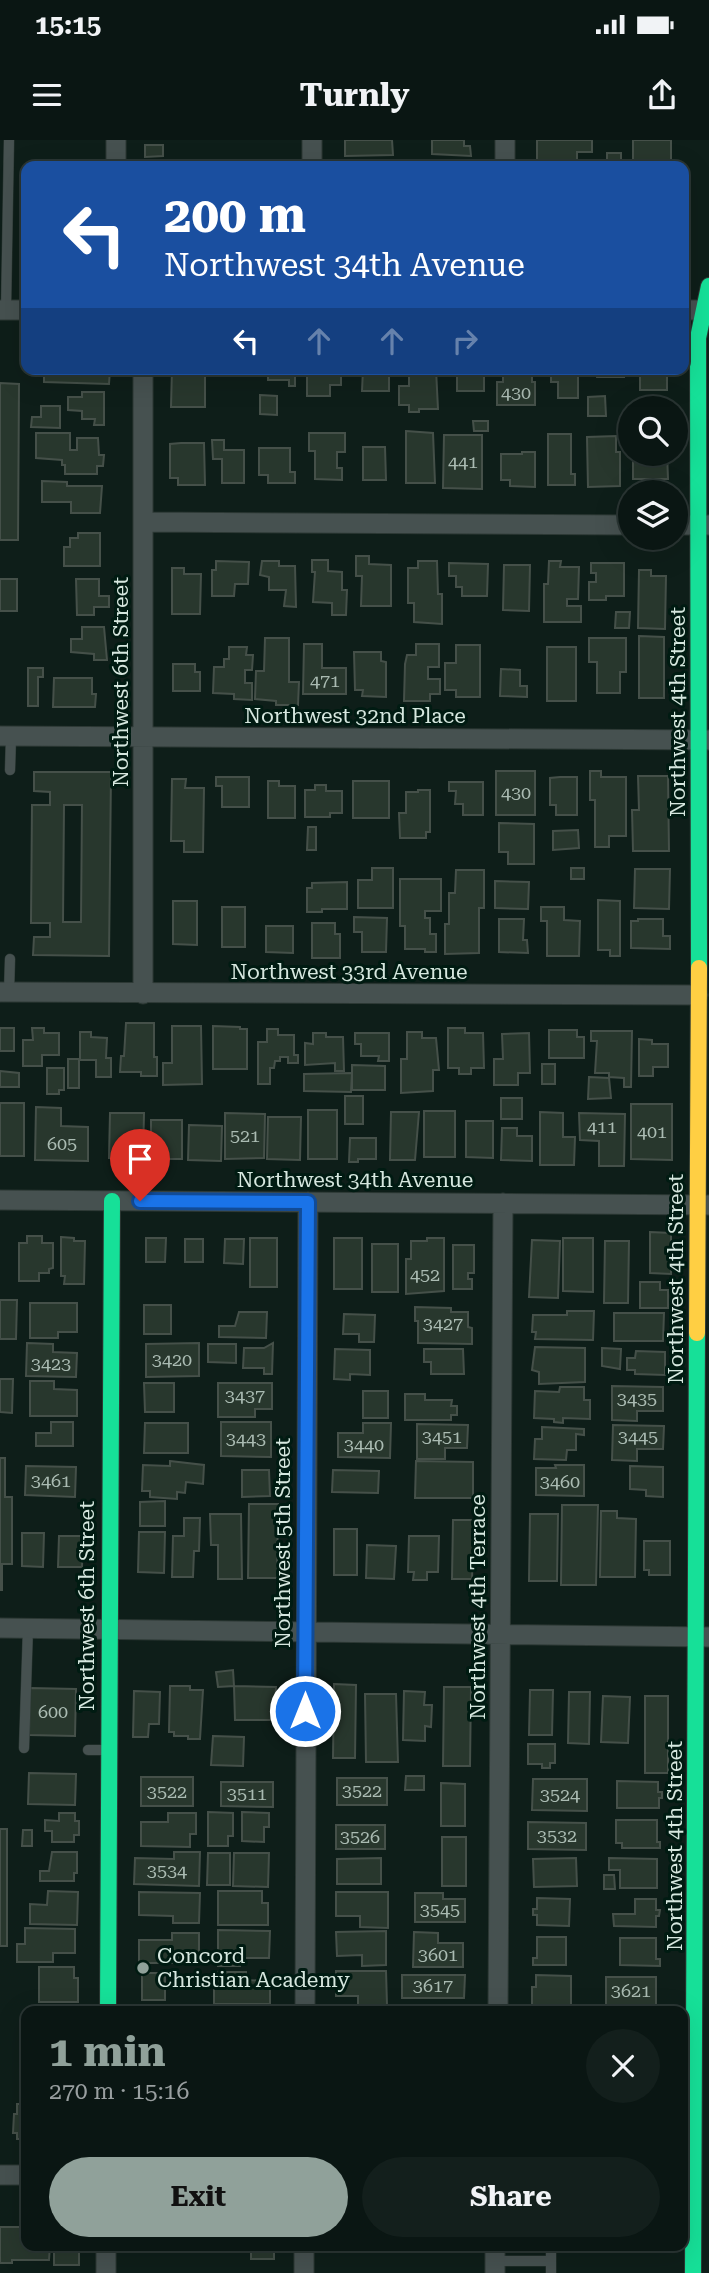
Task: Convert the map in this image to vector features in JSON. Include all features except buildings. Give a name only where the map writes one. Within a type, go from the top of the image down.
[{"type":"street","points":[[116,140],[116,161]]},
{"type":"street","points":[[312,140],[312,161]]},
{"type":"street","points":[[505,140],[505,161]]},
{"type":"street","name":"Northwest 4th Street","points":[[693,2273],[703,1637],[703,1205],[698,995],[704,969],[704,525],[698,338],[707,310],[709,286]]},
{"type":"street","points":[[3,310],[21,310]]},
{"type":"street","points":[[689,310],[707,310]]},
{"type":"street","name":"Northwest 6th Street","points":[[143,375],[143,994]]},
{"type":"street","points":[[144,522],[618,525]]},
{"type":"street","name":"Northwest 32nd Place","points":[[5,736],[704,740]]},
{"type":"street","name":"Northwest 33rd Avenue","points":[[5,992],[698,995]]},
{"type":"street","name":"Northwest 34th Avenue","points":[[0,1200],[703,1205]]},
{"type":"street","name":"Northwest 6th Street","points":[[108,2006],[112,1201]]},
{"type":"street","name":"Northwest 5th Street","points":[[304,2006],[308,1202]]},
{"type":"street","name":"Northwest 4th Terrace","points":[[498,2006],[503,1203]]},
{"type":"street","points":[[0,1628],[703,1637]]},
{"type":"street","points":[[0,2175],[21,2175]]},
{"type":"street","points":[[106,2251],[106,2273]]},
{"type":"street","points":[[304,2251],[304,2273]]},
{"type":"lane","points":[[3,310],[9,140]]},
{"type":"lane","points":[[5,736],[10,770]]},
{"type":"lane","points":[[5,992],[10,959]]},
{"type":"lane","points":[[24,1748],[28,1628]]},
{"type":"lane","points":[[89,1750],[109,1750]]},
{"type":"lane","points":[[551,2251],[551,2273]]},
{"type":"lane","points":[[495,2260],[551,2261]]},
{"type":"traffic: fast","points":[[699,968],[698,338],[709,286]]},
{"type":"traffic: fast","points":[[108,2006],[112,1201]]},
{"type":"traffic: fast","points":[[693,2273],[697,1333]]},
{"type":"traffic: slow","points":[[697,1333],[699,968]]},
{"type":"place","name":"Concord Christian Academy","points":[[143,1968]]},
{"type":"route","points":[[140,1201],[308,1202],[305,1711]]}]
